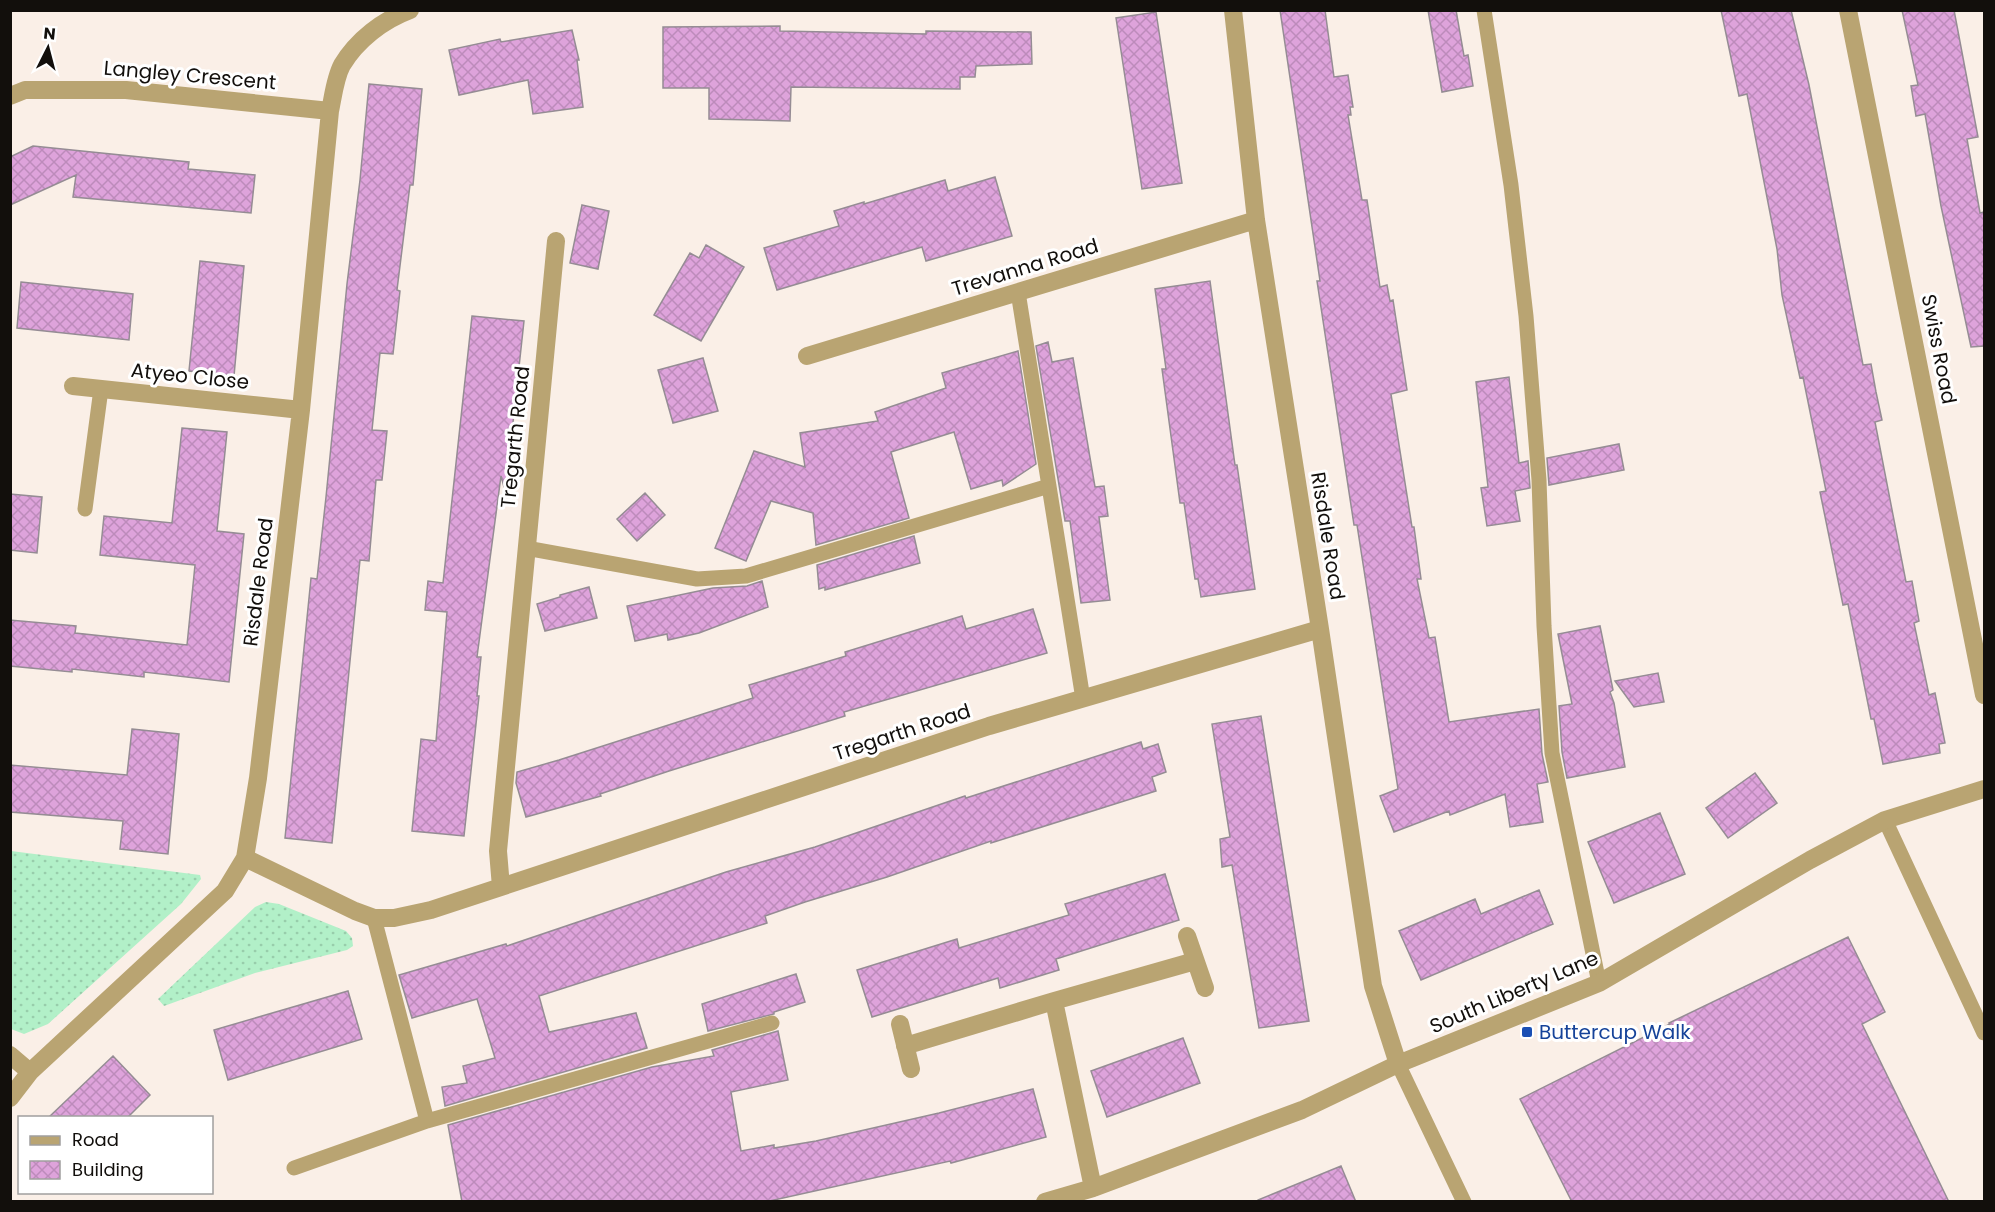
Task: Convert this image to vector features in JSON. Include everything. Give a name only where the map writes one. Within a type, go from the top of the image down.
[{"type":"street","name":"Risdale Road","points":[[10,1098],[30,1072],[225,891],[245,858],[258,778],[301,410],[330,111],[341,67],[361,41],[391,17],[410,10]]},
{"type":"street","name":"Risdale Road","points":[[1233,10],[1256,220],[1373,986],[1398,1064]]},
{"type":"street","name":"Swiss Road","points":[[1848,10],[1984,695]]},
{"type":"street","name":"Langley Crescent","points":[[10,96],[25,90],[126,90],[330,111]]},
{"type":"street","name":"Trevanna Road","points":[[807,356],[1256,220]]},
{"type":"street","name":"Tregarth Road","points":[[501,887],[498,851],[556,241]]},
{"type":"street","name":"Atyeo Close","points":[[73,386],[301,410]]},
{"type":"street","name":"Tregarth Road","points":[[245,858],[355,911],[374,918],[394,918],[431,910],[989,726],[1320,629]]},
{"type":"street","name":"South Liberty Lane","points":[[1045,1202],[1093,1188],[1302,1110],[1398,1064],[1599,983],[1810,860],[1885,820],[1984,789]]},
{"type":"street","points":[[1187,936],[1205,988]]},
{"type":"street","points":[[905,1046],[1195,961]]},
{"type":"street","points":[[1054,1001],[1093,1188]]},
{"type":"street","points":[[900,1024],[911,1069]]},
{"type":"street","points":[[10,1055],[30,1072]]},
{"type":"lane","points":[[1484,10],[1511,185],[1526,316],[1539,480],[1544,626],[1552,753],[1599,983]]},
{"type":"lane","points":[[1018,292],[1083,699]]},
{"type":"lane","points":[[85,509],[101,389]]},
{"type":"lane","points":[[526,548],[697,579],[746,576],[1049,486]]},
{"type":"lane","points":[[1885,820],[1984,1033]]},
{"type":"lane","points":[[374,918],[427,1121]]},
{"type":"lane","points":[[294,1168],[427,1121],[772,1023]]},
{"type":"lane","points":[[1398,1064],[1464,1202]]},
{"type":"green space","points":[[11,851],[200,875],[201,879],[181,904],[48,1024],[24,1034],[11,1029]]},
{"type":"green space","points":[[266,902],[279,904],[346,931],[352,938],[353,946],[347,950],[255,973],[164,1006],[158,999],[255,907]]},
{"type":"building","points":[[1280,10],[1325,10],[1334,77],[1348,75],[1353,107],[1350,107],[1351,115],[1348,115],[1362,200],[1367,200],[1380,287],[1387,285],[1390,301],[1393,300],[1407,390],[1391,394],[1412,527],[1414,527],[1421,579],[1417,579],[1429,638],[1435,637],[1449,722],[1539,709],[1542,754],[1548,782],[1537,784],[1543,822],[1510,827],[1505,794],[1450,815],[1449,811],[1394,832],[1380,796],[1398,789],[1357,525],[1354,525],[1317,281],[1320,281]]},
{"type":"building","points":[[1428,10],[1456,10],[1464,56],[1468,55],[1473,86],[1442,92]]},
{"type":"building","points":[[1721,10],[1791,10],[1809,85],[1863,365],[1871,364],[1882,420],[1875,422],[1906,582],[1912,581],[1919,621],[1914,623],[1929,695],[1935,693],[1945,743],[1939,744],[1940,753],[1883,764],[1874,719],[1871,719],[1848,604],[1843,605],[1820,492],[1826,491],[1803,377],[1800,378],[1782,295],[1777,249],[1747,94],[1739,96]]},
{"type":"building","points":[[1902,10],[1954,10],[1978,137],[1967,139],[1980,213],[1984,212],[1984,346],[1971,347],[1941,206],[1925,114],[1916,116],[1911,86],[1918,85]]},
{"type":"building","points":[[1156,12],[1182,183],[1142,189],[1116,18]]},
{"type":"building","points":[[780,26],[780,31],[926,34],[926,31],[1031,32],[1032,64],[976,66],[975,77],[960,77],[960,89],[791,87],[790,121],[709,119],[709,88],[663,88],[663,27]]},
{"type":"building","points":[[572,30],[579,60],[577,60],[583,107],[533,114],[528,80],[459,95],[449,50],[500,39],[501,42]]},
{"type":"building","points":[[369,84],[422,89],[413,185],[410,185],[397,290],[400,291],[393,354],[380,353],[372,430],[387,431],[382,480],[376,480],[369,561],[360,560],[332,843],[285,838],[311,578],[317,579]]},
{"type":"building","points":[[33,146],[189,162],[188,169],[255,175],[251,213],[73,197],[76,175],[10,205],[10,157]]},
{"type":"building","points":[[995,177],[1012,236],[926,261],[922,247],[777,290],[764,248],[839,226],[834,211],[945,180],[948,191]]},
{"type":"building","points":[[582,205],[609,211],[598,269],[570,263]]},
{"type":"building","points":[[706,245],[744,267],[701,341],[654,315],[690,253],[699,258]]},
{"type":"building","points":[[200,261],[244,266],[234,376],[189,371]]},
{"type":"building","points":[[1210,281],[1235,465],[1237,465],[1255,589],[1201,597],[1198,579],[1195,579],[1184,503],[1180,503],[1162,369],[1166,369],[1155,289]]},
{"type":"building","points":[[21,282],[133,294],[129,340],[17,328]]},
{"type":"building","points":[[472,316],[524,321],[506,487],[504,487],[501,476],[477,657],[481,657],[477,696],[479,696],[464,836],[412,831],[421,739],[436,741],[447,612],[425,610],[428,581],[443,583]]},
{"type":"building","points":[[1048,342],[1052,362],[1073,358],[1095,487],[1104,486],[1108,516],[1099,517],[1110,600],[1081,603],[1070,521],[1065,521],[1036,346]]},
{"type":"building","points":[[1018,351],[1036,464],[1003,486],[1002,480],[971,489],[954,432],[891,452],[909,518],[816,545],[813,513],[771,501],[746,561],[715,548],[754,451],[805,467],[800,433],[878,421],[875,412],[946,388],[942,373]]},
{"type":"building","points":[[703,358],[718,411],[673,423],[658,370]]},
{"type":"building","points":[[1509,377],[1519,463],[1528,461],[1530,488],[1515,491],[1520,521],[1487,526],[1481,488],[1488,487],[1476,382]]},
{"type":"building","points":[[182,428],[227,432],[217,531],[244,534],[229,682],[144,672],[144,677],[72,669],[72,672],[10,666],[10,620],[76,626],[75,633],[187,645],[195,565],[100,555],[104,516],[172,523]]},
{"type":"building","points":[[1619,444],[1624,470],[1549,485],[1547,458]]},
{"type":"building","points":[[645,493],[665,515],[637,541],[617,519]]},
{"type":"building","points":[[10,494],[42,497],[37,553],[10,550]]},
{"type":"building","points":[[914,536],[920,563],[825,590],[825,587],[819,589],[817,565]]},
{"type":"building","points":[[762,581],[768,607],[699,633],[668,640],[667,634],[635,641],[627,606],[713,588],[747,586]]},
{"type":"building","points":[[589,587],[597,618],[545,631],[537,604]]},
{"type":"building","points":[[1033,609],[1047,653],[844,712],[845,716],[669,771],[600,794],[601,796],[526,817],[516,783],[517,772],[753,698],[749,685],[846,656],[845,652],[962,616],[966,629]]},
{"type":"building","points":[[1600,626],[1625,767],[1567,778],[1562,752],[1559,706],[1572,704],[1558,634]]},
{"type":"building","points":[[1658,673],[1664,702],[1634,707],[1615,681]]},
{"type":"building","points":[[1261,716],[1309,1021],[1259,1028],[1232,865],[1222,867],[1220,839],[1230,837],[1212,724]]},
{"type":"building","points":[[132,729],[179,734],[168,854],[120,849],[123,821],[10,812],[10,765],[127,775]]},
{"type":"building","points":[[1141,742],[1143,749],[1158,744],[1166,772],[1152,777],[1156,791],[991,843],[991,841],[805,902],[765,916],[767,923],[539,996],[549,1032],[636,1013],[647,1048],[445,1106],[442,1087],[467,1083],[463,1066],[495,1058],[477,999],[412,1018],[399,975],[506,944],[507,946],[726,872],[815,847],[965,796],[966,798]]},
{"type":"building","points":[[1755,773],[1777,803],[1728,838],[1706,808]]},
{"type":"building","points":[[1660,813],[1685,874],[1614,903],[1588,842]]},
{"type":"building","points":[[1165,874],[1179,920],[1056,959],[1059,970],[1000,988],[998,978],[872,1017],[857,970],[957,939],[959,948],[1069,915],[1065,904]]},
{"type":"building","points":[[1539,890],[1553,924],[1421,980],[1399,931],[1475,899],[1481,914]]},
{"type":"building","points":[[1848,937],[1885,1012],[1862,1024],[1949,1202],[1572,1202],[1520,1099],[1669,1023]]},
{"type":"building","points":[[796,974],[805,1002],[774,1012],[774,1014],[708,1031],[702,1004]]},
{"type":"building","points":[[348,991],[362,1039],[228,1080],[214,1030]]},
{"type":"building","points":[[778,1031],[788,1080],[731,1092],[741,1151],[816,1141],[1033,1089],[1046,1137],[951,1163],[950,1161],[765,1202],[462,1202],[448,1125],[652,1067],[714,1056],[712,1050]]},
{"type":"building","points":[[1183,1038],[1200,1083],[1107,1117],[1091,1071]]},
{"type":"building","points":[[113,1056],[150,1095],[129,1116],[50,1116]]},
{"type":"building","points":[[1341,1166],[1356,1202],[1258,1202],[1258,1200]]},
{"type":"place","name":"Buttercup Walk","points":[[1527,1032]]}]
